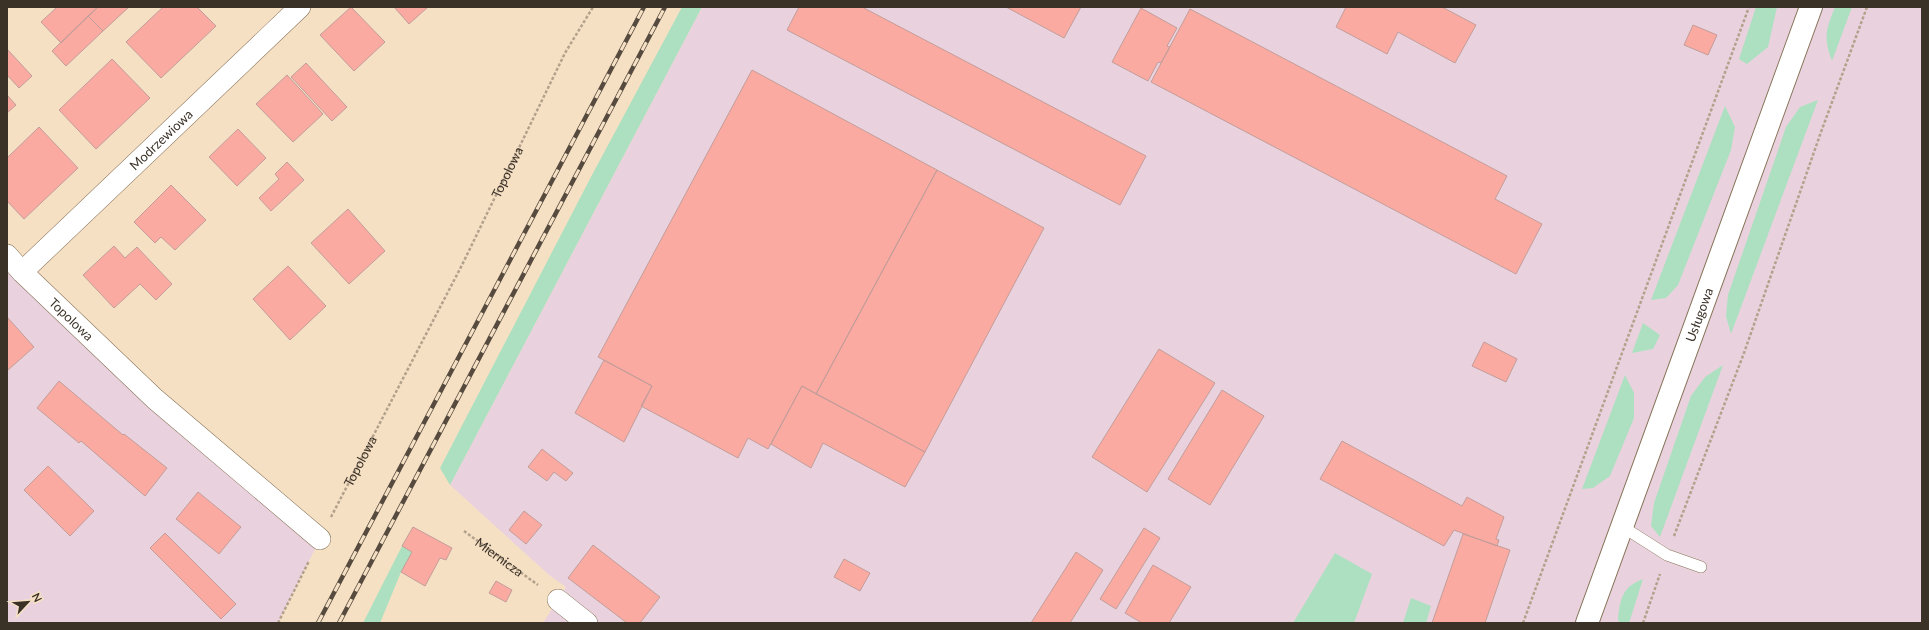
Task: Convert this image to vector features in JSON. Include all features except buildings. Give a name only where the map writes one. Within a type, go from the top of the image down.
[{"type":"street","name":"Modrzewiowa","points":[[22,272],[300,7]]},
{"type":"street","name":"Usługowa","points":[[1587,623],[1811,7]]},
{"type":"street","name":"Topolowa","points":[[7,256],[155,399],[320,539]]},
{"type":"street","points":[[558,600],[586,623]]},
{"type":"lane","points":[[1623,527],[1667,556],[1701,567]]},
{"type":"path","name":"Topolowa","points":[[320,539],[462,265],[565,53],[593,7]]},
{"type":"path","points":[[1523,623],[1749,7]]},
{"type":"path","points":[[1643,623],[1744,353],[1821,132],[1867,7]]},
{"type":"path","name":"Miernicza","points":[[464,531],[536,583]]},
{"type":"path","points":[[278,623],[320,539]]},
{"type":"shaded area","points":[[702,7],[1922,7],[1922,623],[543,623],[566,587],[549,575],[450,485]]},
{"type":"shaded area","points":[[7,255],[320,539],[278,623],[7,623]]},
{"type":"green space","points":[[682,7],[702,7],[450,485],[440,468],[592,175]]},
{"type":"green space","points":[[1756,7],[1777,7],[1768,47],[1747,64],[1739,59]]},
{"type":"green space","points":[[1835,7],[1852,7],[1832,61],[1827,46],[1827,34],[1829,22]]},
{"type":"green space","points":[[1818,100],[1731,334],[1726,316],[1728,295],[1786,127],[1800,107]]},
{"type":"green space","points":[[1725,106],[1735,127],[1731,150],[1678,285],[1666,298],[1651,300]]},
{"type":"green space","points":[[1643,323],[1660,335],[1653,349],[1632,353]]},
{"type":"green space","points":[[1723,365],[1660,537],[1651,526],[1654,503],[1691,396],[1705,377]]},
{"type":"green space","points":[[1625,375],[1634,393],[1634,418],[1610,476],[1593,488],[1582,489]]},
{"type":"green space","points":[[402,546],[412,552],[401,572],[380,623],[363,623]]},
{"type":"green space","points":[[1335,553],[1372,574],[1354,623],[1293,623]]},
{"type":"green space","points":[[1643,579],[1629,623],[1620,623],[1618,620],[1623,595],[1626,590],[1636,582]]},
{"type":"green space","points":[[1411,598],[1431,606],[1426,623],[1403,623]]},
{"type":"railway","points":[[318,623],[644,7]]},
{"type":"railway","points":[[339,623],[665,7]]}]
